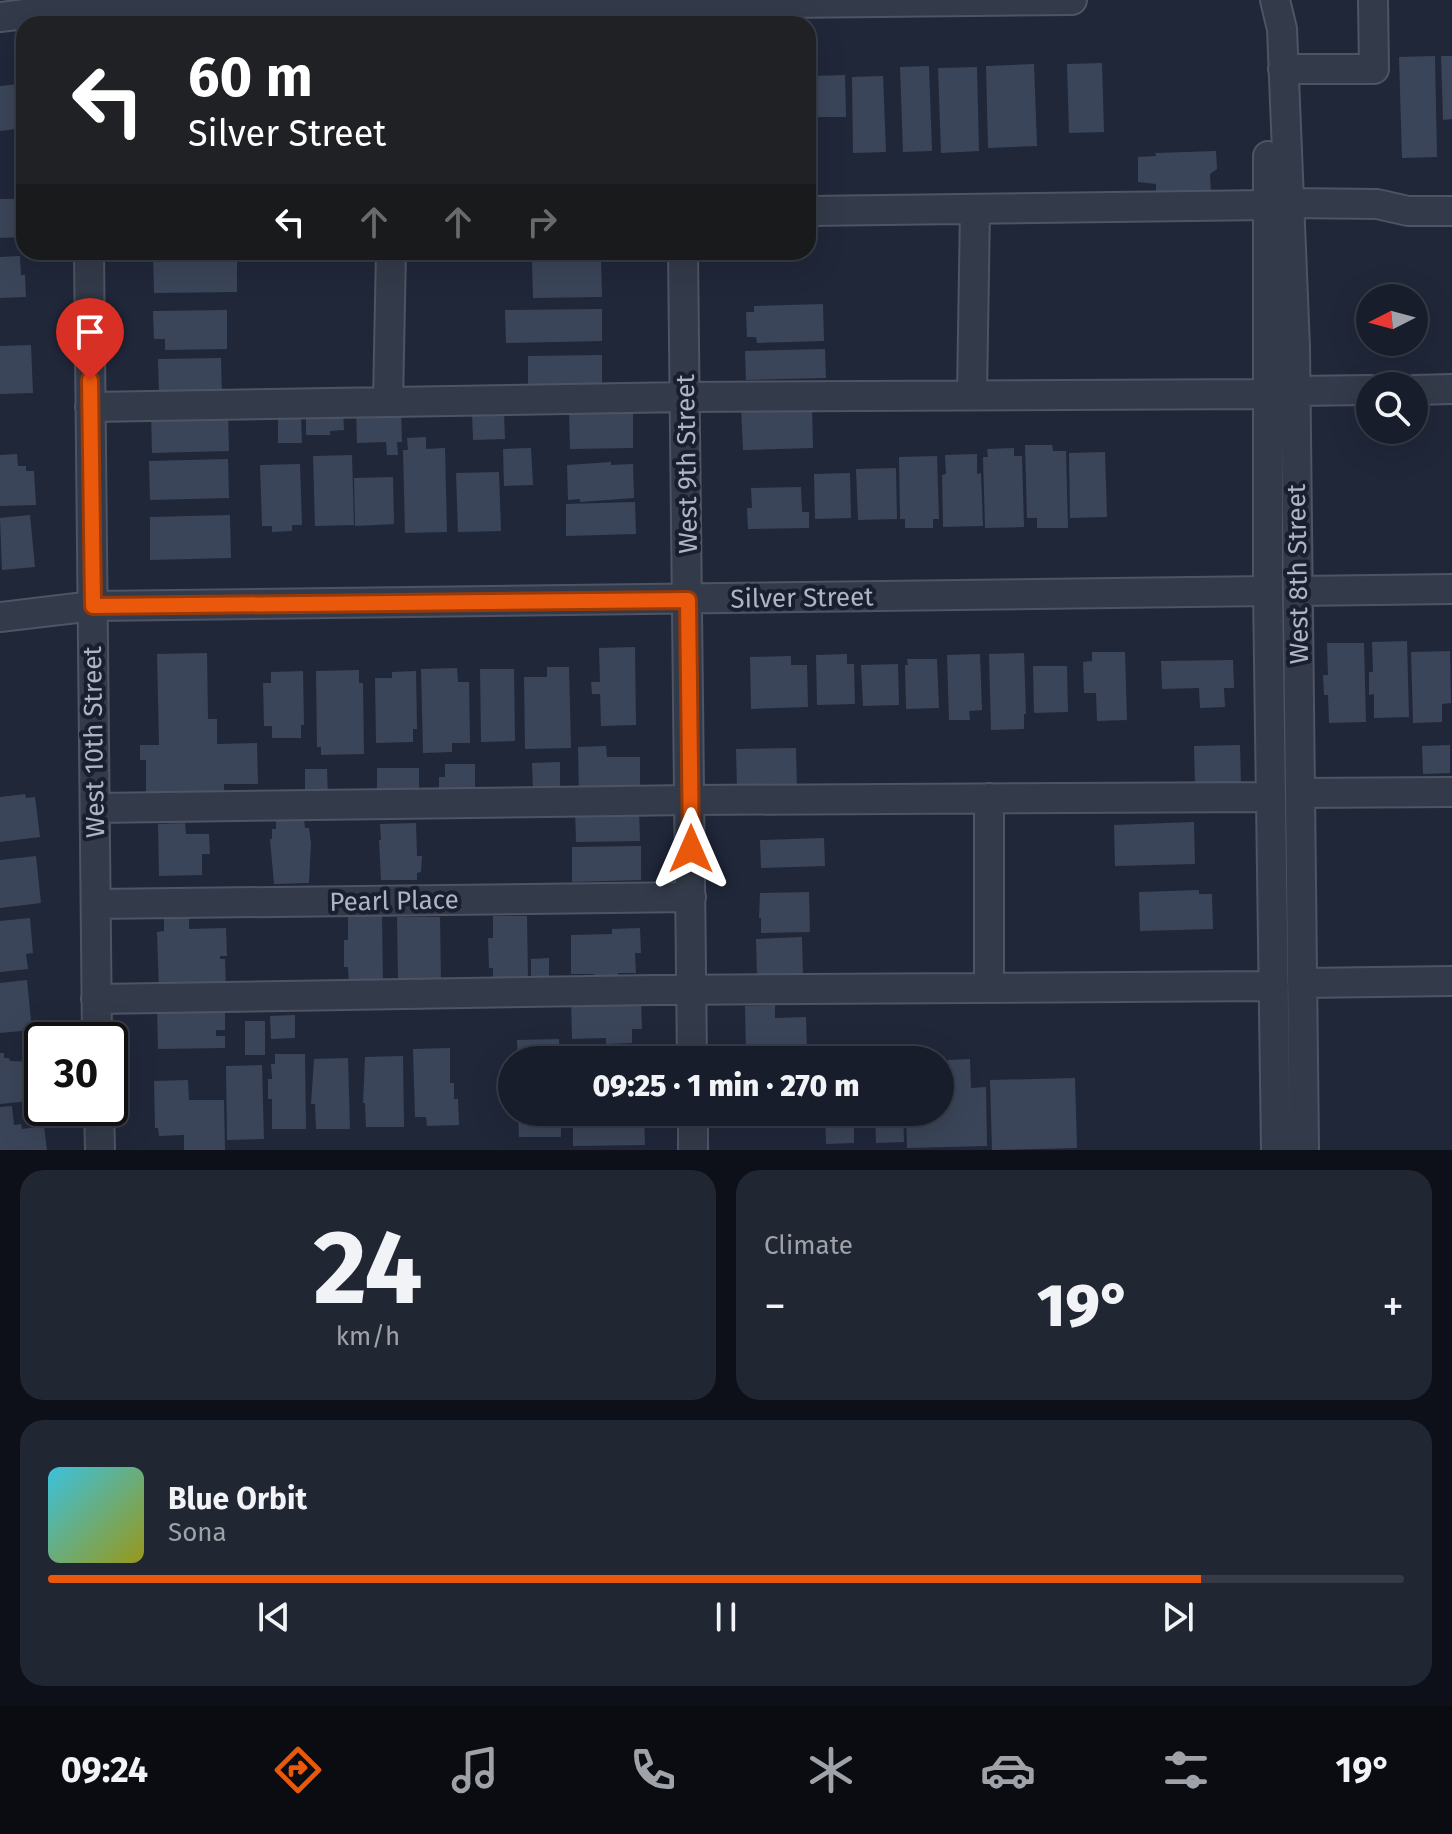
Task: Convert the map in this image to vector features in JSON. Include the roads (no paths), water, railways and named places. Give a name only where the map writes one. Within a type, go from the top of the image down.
[{"type":"street","points":[[0,17],[49,11],[680,9],[1072,0]]},
{"type":"street","name":"West 8th Street","points":[[1275,0],[1282,29],[1283,69],[1267,394],[1276,1150]]},
{"type":"street","name":"West 8th Street","points":[[1275,0],[1269,29],[1278,204],[1295,391],[1304,1150]]},
{"type":"street","points":[[1283,69],[1374,69],[1373,0]]},
{"type":"street","points":[[816,211],[1377,204],[1408,211],[1452,211]]},
{"type":"street","points":[[972,395],[975,209]]},
{"type":"street","name":"West 10th Street","points":[[89,260],[97,1022]]},
{"type":"street","points":[[388,402],[391,260]]},
{"type":"street","name":"West 9th Street","points":[[683,260],[692,1046]]},
{"type":"street","points":[[1428,390],[1452,389]]},
{"type":"street","points":[[1295,391],[1356,390]]},
{"type":"street","points":[[90,407],[685,397],[1267,394]]},
{"type":"street","points":[[1298,591],[1452,589]]},
{"type":"street","name":"Silver Street","points":[[0,617],[93,606],[1268,591]]},
{"type":"street","points":[[1300,793],[1452,792]]},
{"type":"street","points":[[95,808],[691,800],[1271,797]]},
{"type":"street","points":[[989,798],[989,988]]},
{"type":"street","name":"Pearl Place","points":[[96,904],[691,897]]},
{"type":"street","points":[[1303,983],[1452,981]]},
{"type":"street","points":[[96,999],[692,990],[1274,986]]},
{"type":"street","points":[[99,1126],[100,1150]]},
{"type":"street","points":[[693,1126],[693,1150]]}]
